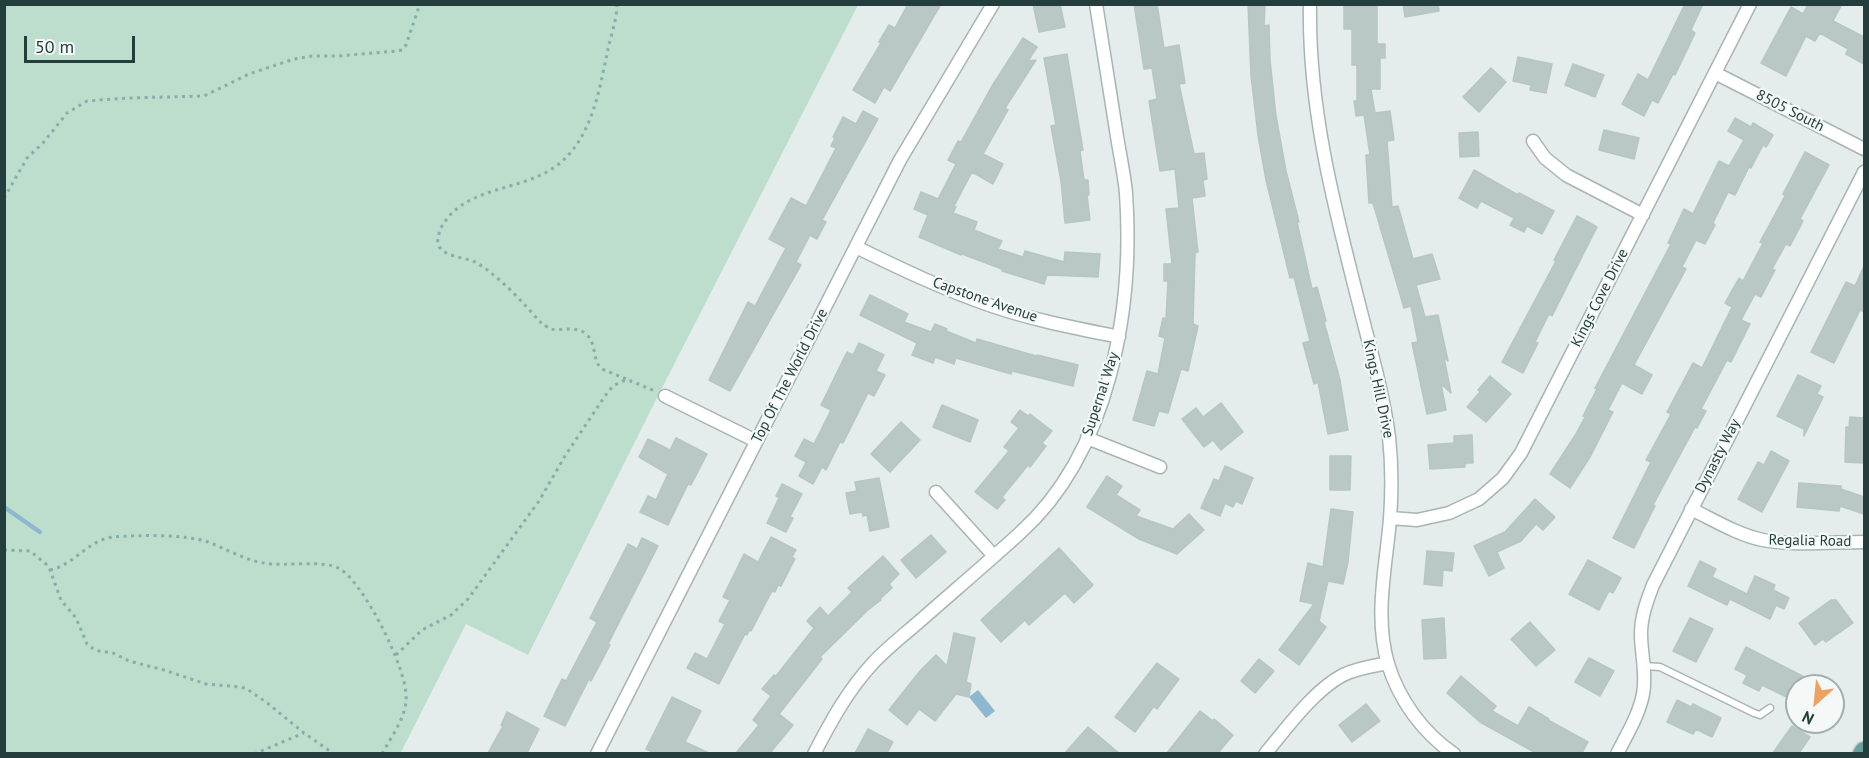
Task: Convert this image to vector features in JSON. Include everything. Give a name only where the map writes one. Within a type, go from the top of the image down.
[{"type":"street","name":"Top Of The World Drive","points":[[597,753],[900,160],[993,4]]},
{"type":"street","name":"Supernal Way","points":[[814,753],[841,704],[874,662],[1023,531],[1049,503],[1070,471],[1087,438],[1105,390],[1119,337],[1126,289],[1128,239],[1126,191],[1096,4]]},
{"type":"street","name":"Kings Hill Drive","points":[[1310,4],[1314,87],[1322,148],[1386,420],[1391,479],[1390,518],[1382,598],[1382,631],[1388,663],[1401,695],[1420,723],[1444,747],[1454,753]]},
{"type":"street","name":"Kings Cove Drive","points":[[1390,518],[1417,520],[1449,513],[1479,499],[1503,478],[1521,453],[1750,4]]},
{"type":"street","name":"8505 South","points":[[1715,73],[1864,149]]},
{"type":"street","points":[[1533,141],[1545,158],[1566,175],[1643,215]]},
{"type":"street","name":"Dynasty Way","points":[[1617,753],[1638,711],[1643,694],[1644,666],[1641,635],[1643,610],[1653,585],[1864,172]]},
{"type":"street","name":"Capstone Avenue","points":[[856,247],[936,285],[993,306],[1119,337]]},
{"type":"street","points":[[665,396],[756,441]]},
{"type":"street","points":[[1087,438],[1160,467]]},
{"type":"street","points":[[936,492],[994,556]]},
{"type":"street","name":"Regalia Road","points":[[1691,509],[1742,534],[1763,540],[1864,542]]},
{"type":"street","points":[[1264,753],[1329,684],[1345,674],[1388,663]]},
{"type":"lane","points":[[1644,666],[1660,667],[1760,715],[1770,708]]},
{"type":"path","points":[[4,198],[27,158],[43,143],[67,113],[87,101],[204,96],[249,74],[294,59],[402,50],[406,45],[420,4]]},
{"type":"path","points":[[617,4],[598,97],[588,124],[568,157],[553,168],[513,186],[479,195],[462,205],[447,218],[438,234],[438,242],[444,251],[471,260],[492,273],[542,324],[552,329],[564,328],[585,333],[590,340],[598,366],[602,369],[665,396]]},
{"type":"path","points":[[396,655],[422,630],[451,615],[468,599],[539,501],[565,456],[605,396],[613,386],[623,381],[631,381]]},
{"type":"path","points":[[50,570],[69,563],[101,540],[114,537],[135,537],[189,538],[261,563],[331,565],[344,571],[354,582],[396,655],[407,691],[402,716],[382,753]]},
{"type":"path","points":[[4,550],[30,551],[38,556],[50,570],[61,600],[76,618],[90,647],[206,684],[247,689],[274,708],[304,734],[334,753]]},
{"type":"path","points":[[254,753],[304,734]]},
{"type":"green space","points":[[4,5],[858,5],[528,655],[466,624],[400,754],[5,753]]},
{"type":"water","points":[[978,690],[995,711],[986,718],[969,697]]},
{"type":"building","points":[[908,4],[941,4],[890,91],[884,87],[875,103],[853,90],[889,25],[895,28]]},
{"type":"building","points":[[1033,4],[1060,4],[1065,27],[1039,32]]},
{"type":"building","points":[[1134,4],[1157,4],[1164,48],[1179,45],[1185,83],[1179,84],[1194,154],[1204,153],[1207,179],[1203,180],[1205,196],[1192,198],[1198,252],[1195,253],[1193,324],[1198,326],[1188,371],[1181,369],[1168,413],[1159,411],[1154,426],[1133,420],[1147,371],[1158,374],[1165,338],[1159,336],[1163,318],[1166,319],[1168,281],[1164,281],[1164,264],[1172,264],[1166,209],[1179,208],[1175,169],[1160,171],[1149,101],[1157,99],[1152,68],[1144,69]]},
{"type":"building","points":[[1248,4],[1265,4],[1264,26],[1269,25],[1276,116],[1286,171],[1312,289],[1317,287],[1326,321],[1324,322],[1340,380],[1348,430],[1328,434],[1318,382],[1314,384],[1303,343],[1310,341],[1294,277],[1290,278],[1266,180],[1258,135],[1251,76]]},
{"type":"building","points":[[1344,4],[1377,4],[1377,44],[1385,44],[1385,58],[1380,58],[1380,89],[1371,89],[1375,113],[1390,111],[1394,140],[1387,141],[1392,207],[1398,206],[1413,259],[1432,254],[1440,279],[1416,285],[1425,317],[1438,315],[1448,361],[1444,358],[1451,393],[1441,384],[1446,410],[1427,414],[1412,343],[1418,342],[1411,306],[1404,308],[1373,203],[1369,203],[1366,155],[1370,155],[1364,115],[1356,116],[1354,101],[1357,101],[1357,65],[1352,65],[1352,29],[1344,29]]},
{"type":"building","points":[[1403,4],[1438,4],[1439,11],[1405,17]]},
{"type":"building","points":[[1685,4],[1703,4],[1691,30],[1695,33],[1675,75],[1673,74],[1658,103],[1652,100],[1644,116],[1622,104],[1638,74],[1648,80]]},
{"type":"building","points":[[1808,4],[1842,4],[1833,21],[1864,37],[1864,64],[1846,54],[1848,49],[1820,33],[1815,41],[1806,36],[1786,76],[1761,63],[1791,7],[1803,14]]},
{"type":"building","points":[[1023,38],[1037,47],[1028,61],[1036,60],[1005,108],[1008,110],[983,154],[1003,164],[993,184],[972,172],[954,206],[956,207],[953,213],[977,222],[974,230],[1002,241],[998,249],[1023,257],[1025,251],[1064,262],[1065,252],[1100,254],[1098,277],[1047,275],[1044,284],[1002,271],[1002,269],[919,237],[928,215],[914,209],[921,192],[938,199],[956,164],[948,160],[958,141],[961,142],[992,86]]},
{"type":"building","points":[[1067,54],[1083,150],[1080,151],[1084,180],[1088,180],[1090,220],[1065,223],[1061,181],[1051,126],[1056,125],[1044,58]]},
{"type":"building","points":[[1518,57],[1552,64],[1546,93],[1530,90],[1531,85],[1513,81]]},
{"type":"building","points":[[1573,64],[1604,75],[1595,97],[1565,85]]},
{"type":"building","points":[[1491,68],[1506,82],[1479,112],[1463,97]]},
{"type":"building","points":[[863,111],[878,119],[822,220],[826,222],[817,239],[810,235],[796,262],[801,265],[730,391],[709,380],[748,302],[755,306],[786,248],[769,239],[791,198],[806,206],[836,148],[831,146],[835,138],[833,137],[843,117],[856,124]]},
{"type":"building","points":[[1735,118],[1751,127],[1753,123],[1773,135],[1766,147],[1763,145],[1751,168],[1749,167],[1735,195],[1728,192],[1705,244],[1696,240],[1682,267],[1686,269],[1634,365],[1652,375],[1642,394],[1622,383],[1608,410],[1613,412],[1590,457],[1570,488],[1550,474],[1585,417],[1583,416],[1597,389],[1595,388],[1671,244],[1668,243],[1684,209],[1693,214],[1719,161],[1729,166],[1744,140],[1728,131]]},
{"type":"building","points":[[1604,130],[1639,138],[1634,159],[1599,150]]},
{"type":"building","points":[[1478,132],[1479,156],[1460,157],[1459,133]]},
{"type":"building","points":[[1805,152],[1829,165],[1800,219],[1803,221],[1790,246],[1786,244],[1772,269],[1775,270],[1761,297],[1755,294],[1741,320],[1750,324],[1731,362],[1727,360],[1701,409],[1706,411],[1653,505],[1655,506],[1634,548],[1613,538],[1651,462],[1646,460],[1671,414],[1667,412],[1693,363],[1702,368],[1732,307],[1725,303],[1739,278],[1743,281]]},
{"type":"building","points":[[1474,170],[1518,195],[1519,193],[1554,211],[1542,234],[1527,226],[1524,232],[1510,225],[1514,218],[1481,201],[1477,208],[1459,198]]},
{"type":"building","points":[[1577,216],[1597,227],[1552,316],[1549,314],[1523,373],[1502,362],[1556,261],[1554,260]]},
{"type":"building","points":[[1864,266],[1864,312],[1860,310],[1834,363],[1811,352],[1846,282],[1855,286]]},
{"type":"building","points":[[870,295],[908,314],[904,322],[931,332],[935,324],[976,343],[977,339],[1078,365],[1073,386],[1012,371],[1011,374],[956,358],[954,364],[935,357],[933,363],[912,355],[917,343],[860,315]]},
{"type":"building","points":[[859,343],[884,355],[876,371],[885,375],[874,396],[868,393],[843,443],[840,442],[826,470],[822,467],[813,484],[799,476],[806,462],[795,456],[804,439],[814,444],[831,410],[821,405],[847,352],[853,355]]},
{"type":"building","points":[[1798,375],[1821,386],[1817,394],[1823,397],[1804,436],[1804,429],[1777,416]]},
{"type":"building","points":[[1490,376],[1511,394],[1486,422],[1467,407]]},
{"type":"building","points":[[1221,403],[1243,432],[1221,450],[1213,440],[1204,447],[1182,419],[1196,408],[1203,417]]},
{"type":"building","points":[[942,405],[978,420],[970,442],[933,427]]},
{"type":"building","points":[[1020,410],[1028,416],[1030,414],[1052,431],[1042,443],[1046,446],[1002,497],[1005,500],[997,509],[975,492],[1009,451],[1004,447],[1019,428],[1011,422]]},
{"type":"building","points":[[1850,417],[1864,418],[1864,463],[1845,462],[1846,427],[1849,427]]},
{"type":"building","points":[[901,422],[920,440],[890,472],[871,454]]},
{"type":"building","points":[[1472,435],[1473,463],[1465,463],[1465,467],[1430,469],[1428,445],[1454,443],[1454,436]]},
{"type":"building","points":[[676,438],[707,454],[691,485],[688,484],[668,525],[640,512],[648,496],[656,500],[668,474],[639,457],[648,439],[670,450]]},
{"type":"building","points":[[1771,451],[1789,461],[1762,512],[1738,499],[1758,462],[1764,465]]},
{"type":"building","points":[[1330,456],[1351,456],[1350,490],[1330,490]]},
{"type":"building","points":[[1225,466],[1253,478],[1242,504],[1236,501],[1233,507],[1225,503],[1220,516],[1201,508],[1214,479],[1219,481]]},
{"type":"building","points":[[1107,476],[1122,486],[1116,495],[1140,510],[1136,516],[1173,529],[1189,514],[1204,530],[1177,554],[1139,539],[1087,507]]},
{"type":"building","points":[[879,478],[889,527],[870,531],[867,515],[863,516],[862,512],[850,514],[846,493],[857,491],[855,482]]},
{"type":"building","points":[[1799,483],[1841,486],[1841,489],[1864,497],[1864,514],[1840,506],[1839,511],[1797,507]]},
{"type":"building","points":[[782,484],[802,494],[790,517],[793,518],[786,532],[767,523],[779,498],[776,496]]},
{"type":"building","points":[[1535,499],[1555,517],[1543,530],[1536,524],[1521,541],[1497,552],[1504,568],[1489,576],[1474,546],[1505,532]]},
{"type":"building","points":[[1331,509],[1353,512],[1348,562],[1343,584],[1328,581],[1319,621],[1326,627],[1299,665],[1279,650],[1314,604],[1300,601],[1308,563],[1323,567]]},
{"type":"building","points":[[931,535],[946,552],[916,578],[901,560]]},
{"type":"building","points":[[771,537],[796,550],[792,557],[795,559],[781,586],[778,585],[775,592],[772,591],[751,631],[745,634],[719,684],[687,668],[695,653],[707,659],[725,624],[719,621],[730,600],[723,597],[744,554],[758,562]]},
{"type":"building","points":[[642,538],[658,546],[591,681],[589,679],[565,726],[544,716],[562,679],[566,681],[597,622],[590,618],[628,544],[637,549]]},
{"type":"building","points":[[1059,548],[1093,585],[1074,603],[1065,593],[1029,625],[1025,620],[1001,642],[981,620]]},
{"type":"building","points":[[1427,551],[1454,553],[1452,571],[1443,570],[1442,586],[1424,584]]},
{"type":"building","points":[[883,556],[899,574],[889,584],[892,588],[820,657],[822,659],[779,714],[793,725],[770,753],[736,753],[759,725],[753,720],[771,696],[762,689],[774,675],[776,676],[814,628],[807,621],[820,607],[828,616],[852,592],[848,588]]},
{"type":"building","points":[[1588,560],[1621,578],[1613,593],[1609,591],[1599,610],[1569,594]]},
{"type":"building","points":[[1700,561],[1716,569],[1712,577],[1747,594],[1755,576],[1775,585],[1773,590],[1789,598],[1784,609],[1776,605],[1770,619],[1730,599],[1727,605],[1688,586]]},
{"type":"building","points":[[1831,600],[1836,600],[1853,623],[1826,642],[1823,639],[1815,645],[1799,623]]},
{"type":"building","points":[[1444,618],[1446,658],[1424,659],[1422,620]]},
{"type":"building","points":[[1690,618],[1713,629],[1696,662],[1673,651]]},
{"type":"building","points":[[1530,622],[1555,650],[1536,666],[1511,639]]},
{"type":"building","points":[[954,633],[975,638],[966,682],[971,684],[969,697],[956,694],[935,721],[919,709],[907,725],[889,710],[936,655],[947,666]]},
{"type":"building","points":[[1746,647],[1799,674],[1785,674],[1785,696],[1762,685],[1759,691],[1743,683],[1747,675],[1735,669]]},
{"type":"building","points":[[1589,658],[1614,671],[1600,696],[1575,682]]},
{"type":"building","points":[[1259,659],[1274,671],[1255,693],[1241,681]]},
{"type":"building","points":[[1157,663],[1179,679],[1157,709],[1154,706],[1135,732],[1115,717]]},
{"type":"building","points":[[1461,676],[1496,706],[1492,711],[1518,726],[1529,707],[1588,742],[1582,753],[1536,753],[1480,722],[1447,693]]},
{"type":"building","points":[[672,697],[701,711],[685,742],[709,753],[655,753],[646,749]]},
{"type":"building","points":[[1677,700],[1691,707],[1693,704],[1721,718],[1712,737],[1696,729],[1693,734],[1667,722]]},
{"type":"building","points":[[1366,704],[1380,721],[1352,742],[1339,725]]},
{"type":"building","points":[[1200,711],[1233,735],[1218,753],[1167,753]]},
{"type":"building","points":[[507,712],[539,729],[527,753],[488,753],[503,726],[501,725]]},
{"type":"building","points":[[1088,727],[1119,753],[1065,753]]},
{"type":"building","points":[[868,729],[893,742],[887,753],[855,753]]},
{"type":"building","points":[[1786,734],[1805,734],[1810,737],[1799,753],[1773,753]]},
{"type":"waterway","points":[[4,507],[40,532]]}]
